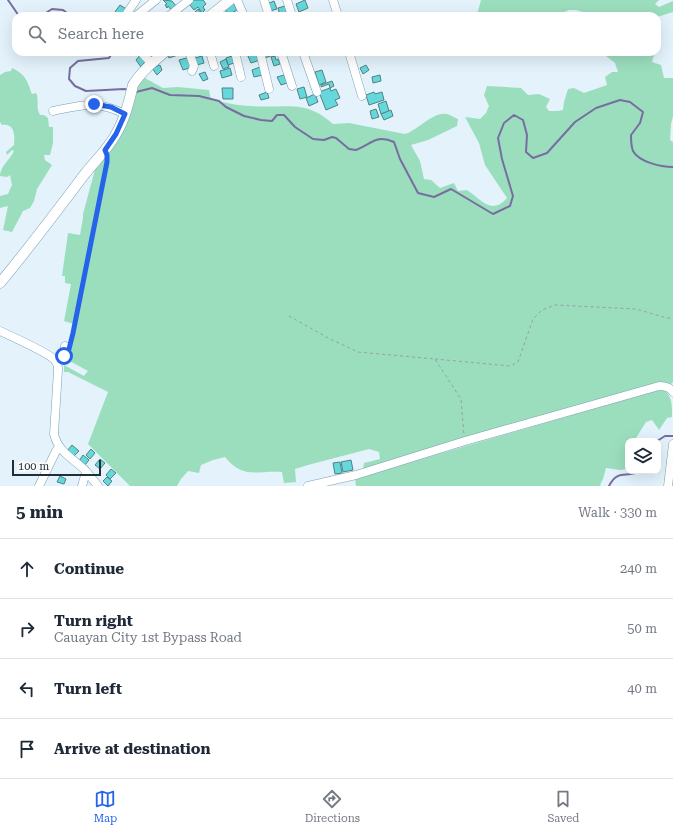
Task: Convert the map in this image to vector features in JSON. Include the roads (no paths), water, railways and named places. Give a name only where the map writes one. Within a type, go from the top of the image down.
[{"type":"main road","points":[[220,12],[230,0]]},
{"type":"main road","points":[[0,283],[105,150],[116,134],[125,114],[132,90],[141,75],[151,63],[160,56]]},
{"type":"street","points":[[128,12],[136,0]]},
{"type":"street","points":[[141,12],[156,0]]},
{"type":"street","points":[[174,12],[190,0]]},
{"type":"street","points":[[237,0],[242,12]]},
{"type":"street","points":[[264,0],[268,12]]},
{"type":"street","points":[[287,0],[291,12]]},
{"type":"street","points":[[332,0],[336,12]]},
{"type":"street","points":[[145,56],[151,63]]},
{"type":"street","points":[[190,56],[194,66],[192,72]]},
{"type":"street","points":[[211,56],[214,66]]},
{"type":"street","points":[[236,56],[241,77]]},
{"type":"street","points":[[261,56],[269,89]]},
{"type":"street","points":[[282,56],[292,86]]},
{"type":"street","points":[[305,56],[317,92]]},
{"type":"street","points":[[350,56],[362,96]]},
{"type":"street","points":[[53,111],[94,104],[111,107],[125,114]]},
{"type":"street","points":[[0,331],[56,362],[58,370],[54,434],[59,447],[86,472],[98,486]]},
{"type":"street","points":[[56,362],[64,356],[68,346]]},
{"type":"street","points":[[308,486],[356,475],[465,441],[659,386],[664,386],[671,389],[673,392]]},
{"type":"street","points":[[668,486],[673,444]]},
{"type":"street","points":[[39,486],[59,447]]},
{"type":"street","points":[[82,486],[86,472]]},
{"type":"waterway","points":[[8,0],[16,12]]},
{"type":"waterway","points":[[47,12],[52,9],[63,10],[66,12]]},
{"type":"waterway","points":[[110,56],[109,58],[78,61],[70,68],[69,79],[75,86],[86,91],[129,90]]},
{"type":"waterway","points":[[136,92],[152,88],[170,95],[199,96],[219,101],[226,107],[244,116],[261,120],[272,121],[277,115],[284,115],[295,127],[313,139],[324,140],[332,137],[336,138],[349,149],[356,150],[378,139],[394,142],[400,159],[418,193],[434,197],[451,189],[493,214],[510,206],[513,196],[502,159],[498,138],[504,123],[514,115],[523,120],[527,135],[526,152],[533,158],[547,153],[575,122],[596,108],[620,100],[630,102],[643,112],[640,123],[631,135],[631,145],[633,151],[645,161],[657,165],[673,167]]},
{"type":"waterway","points":[[661,438],[665,436],[673,436]]},
{"type":"waterway","points":[[609,486],[619,475],[631,474]]}]
